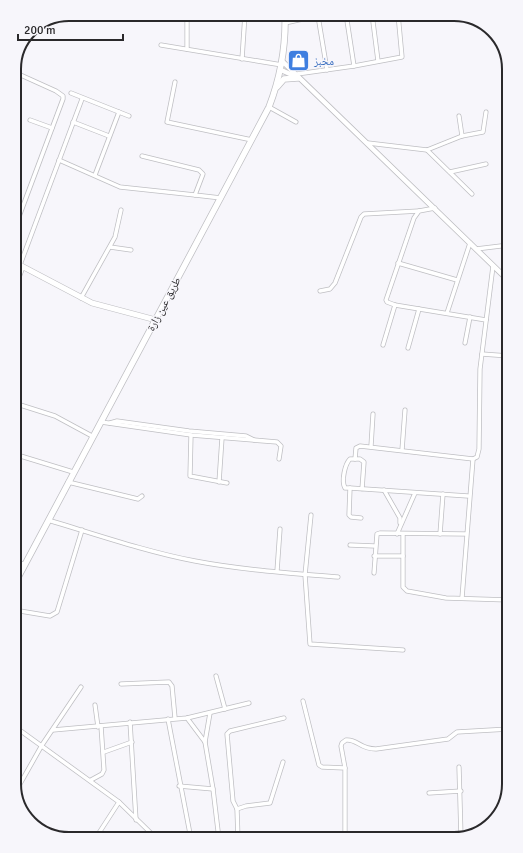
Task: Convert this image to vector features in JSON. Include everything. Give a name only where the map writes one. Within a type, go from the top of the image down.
[{"type":"main road","name":"طريق عين زارة","points":[[21,570],[269,107],[282,65],[285,46],[285,23]]},
{"type":"main road","points":[[275,90],[284,80],[299,77]]},
{"type":"main road","points":[[21,266],[81,298],[100,306],[156,320]]},
{"type":"street","points":[[187,21],[187,49]]},
{"type":"street","points":[[242,60],[245,21]]},
{"type":"street","points":[[285,23],[294,21]]},
{"type":"street","points":[[319,21],[327,70]]},
{"type":"street","points":[[347,21],[354,66]]},
{"type":"street","points":[[373,21],[378,61]]},
{"type":"street","points":[[282,65],[299,77],[327,70],[403,56],[399,21]]},
{"type":"street","points":[[161,45],[242,60],[282,65],[299,77],[502,274]]},
{"type":"street","points":[[21,75],[56,91],[63,96],[63,102],[21,211]]},
{"type":"street","points":[[175,82],[167,122],[252,140]]},
{"type":"street","points":[[71,93],[129,116]]},
{"type":"street","points":[[21,266],[82,98]]},
{"type":"street","points":[[269,107],[296,122]]},
{"type":"street","points":[[95,175],[119,112]]},
{"type":"street","points":[[368,143],[427,150],[462,136],[483,132],[486,112]]},
{"type":"street","points":[[459,116],[462,136]]},
{"type":"street","points":[[30,120],[52,128]]},
{"type":"street","points":[[73,122],[109,136]]},
{"type":"street","points":[[427,150],[472,194]]},
{"type":"street","points":[[142,156],[202,172],[203,174],[195,195]]},
{"type":"street","points":[[59,160],[120,187],[220,198]]},
{"type":"street","points":[[450,172],[486,164]]},
{"type":"street","points":[[320,291],[330,290],[335,283],[361,217],[364,214],[419,212],[435,208]]},
{"type":"street","points":[[81,298],[110,246],[116,232],[121,210]]},
{"type":"street","points":[[419,212],[414,218],[386,300],[389,304],[486,320]]},
{"type":"street","points":[[447,313],[470,243]]},
{"type":"street","points":[[110,246],[131,250]]},
{"type":"street","points":[[476,248],[502,246]]},
{"type":"street","points":[[398,264],[457,280]]},
{"type":"street","points":[[355,459],[358,446],[370,446],[473,458],[479,454],[482,354],[493,266]]},
{"type":"street","points":[[383,345],[395,305]]},
{"type":"street","points":[[408,348],[419,309]]},
{"type":"street","points":[[465,343],[470,317]]},
{"type":"street","points":[[482,354],[502,355]]},
{"type":"street","points":[[21,405],[55,416],[92,436]]},
{"type":"street","points":[[402,450],[405,410]]},
{"type":"street","points":[[370,446],[373,414]]},
{"type":"street","points":[[110,424],[117,421],[189,431],[246,436],[255,440]]},
{"type":"street","points":[[101,422],[191,436],[280,443],[279,459]]},
{"type":"street","points":[[191,436],[190,476],[227,484]]},
{"type":"street","points":[[219,482],[222,438]]},
{"type":"street","points":[[21,456],[73,472]]},
{"type":"street","points":[[462,598],[468,496],[473,458]]},
{"type":"street","points":[[362,489],[364,462],[360,459],[350,459],[347,463],[343,484],[345,488],[468,496]]},
{"type":"street","points":[[68,482],[138,499],[142,496]]},
{"type":"street","points":[[350,488],[349,515],[351,517],[361,518]]},
{"type":"street","points":[[384,490],[400,518],[400,524]]},
{"type":"street","points":[[397,534],[415,492]]},
{"type":"street","points":[[440,534],[443,494]]},
{"type":"street","points":[[311,515],[305,575],[310,644],[403,650]]},
{"type":"street","points":[[48,520],[179,558],[305,575],[338,577]]},
{"type":"street","points":[[277,571],[280,529]]},
{"type":"street","points":[[21,611],[50,616],[57,612],[82,530]]},
{"type":"street","points":[[374,573],[374,556],[377,534],[466,534]]},
{"type":"street","points":[[403,534],[403,587],[407,591],[438,597],[502,600]]},
{"type":"street","points":[[350,545],[375,546]]},
{"type":"street","points":[[374,556],[403,556]]},
{"type":"street","points":[[216,676],[225,709]]},
{"type":"street","points":[[120,684],[169,682],[172,686],[175,718]]},
{"type":"street","points":[[21,783],[42,745],[81,688]]},
{"type":"street","points":[[303,701],[319,764],[322,767],[345,768]]},
{"type":"street","points":[[53,730],[187,718],[249,703]]},
{"type":"street","points":[[91,780],[102,774],[104,770],[104,752],[95,705]]},
{"type":"street","points":[[210,713],[205,742],[218,832]]},
{"type":"street","points":[[187,718],[205,742]]},
{"type":"street","points":[[238,832],[237,809],[233,801],[227,734],[230,731],[284,718]]},
{"type":"street","points":[[168,719],[190,832]]},
{"type":"street","points":[[130,722],[136,820]]},
{"type":"street","points":[[345,832],[345,768],[341,746],[343,741],[352,740],[366,749],[376,749],[448,739],[459,732],[502,729]]},
{"type":"street","points":[[21,731],[91,780],[119,802],[149,832]]},
{"type":"street","points":[[104,752],[132,742]]},
{"type":"street","points":[[237,809],[246,806],[270,803],[283,762]]},
{"type":"street","points":[[459,767],[461,791],[461,831]]},
{"type":"street","points":[[180,786],[213,789]]},
{"type":"street","points":[[428,792],[461,791]]},
{"type":"street","points":[[100,832],[119,802]]},
{"type":"place","name":"مخبز","points":[[298,61]]}]
